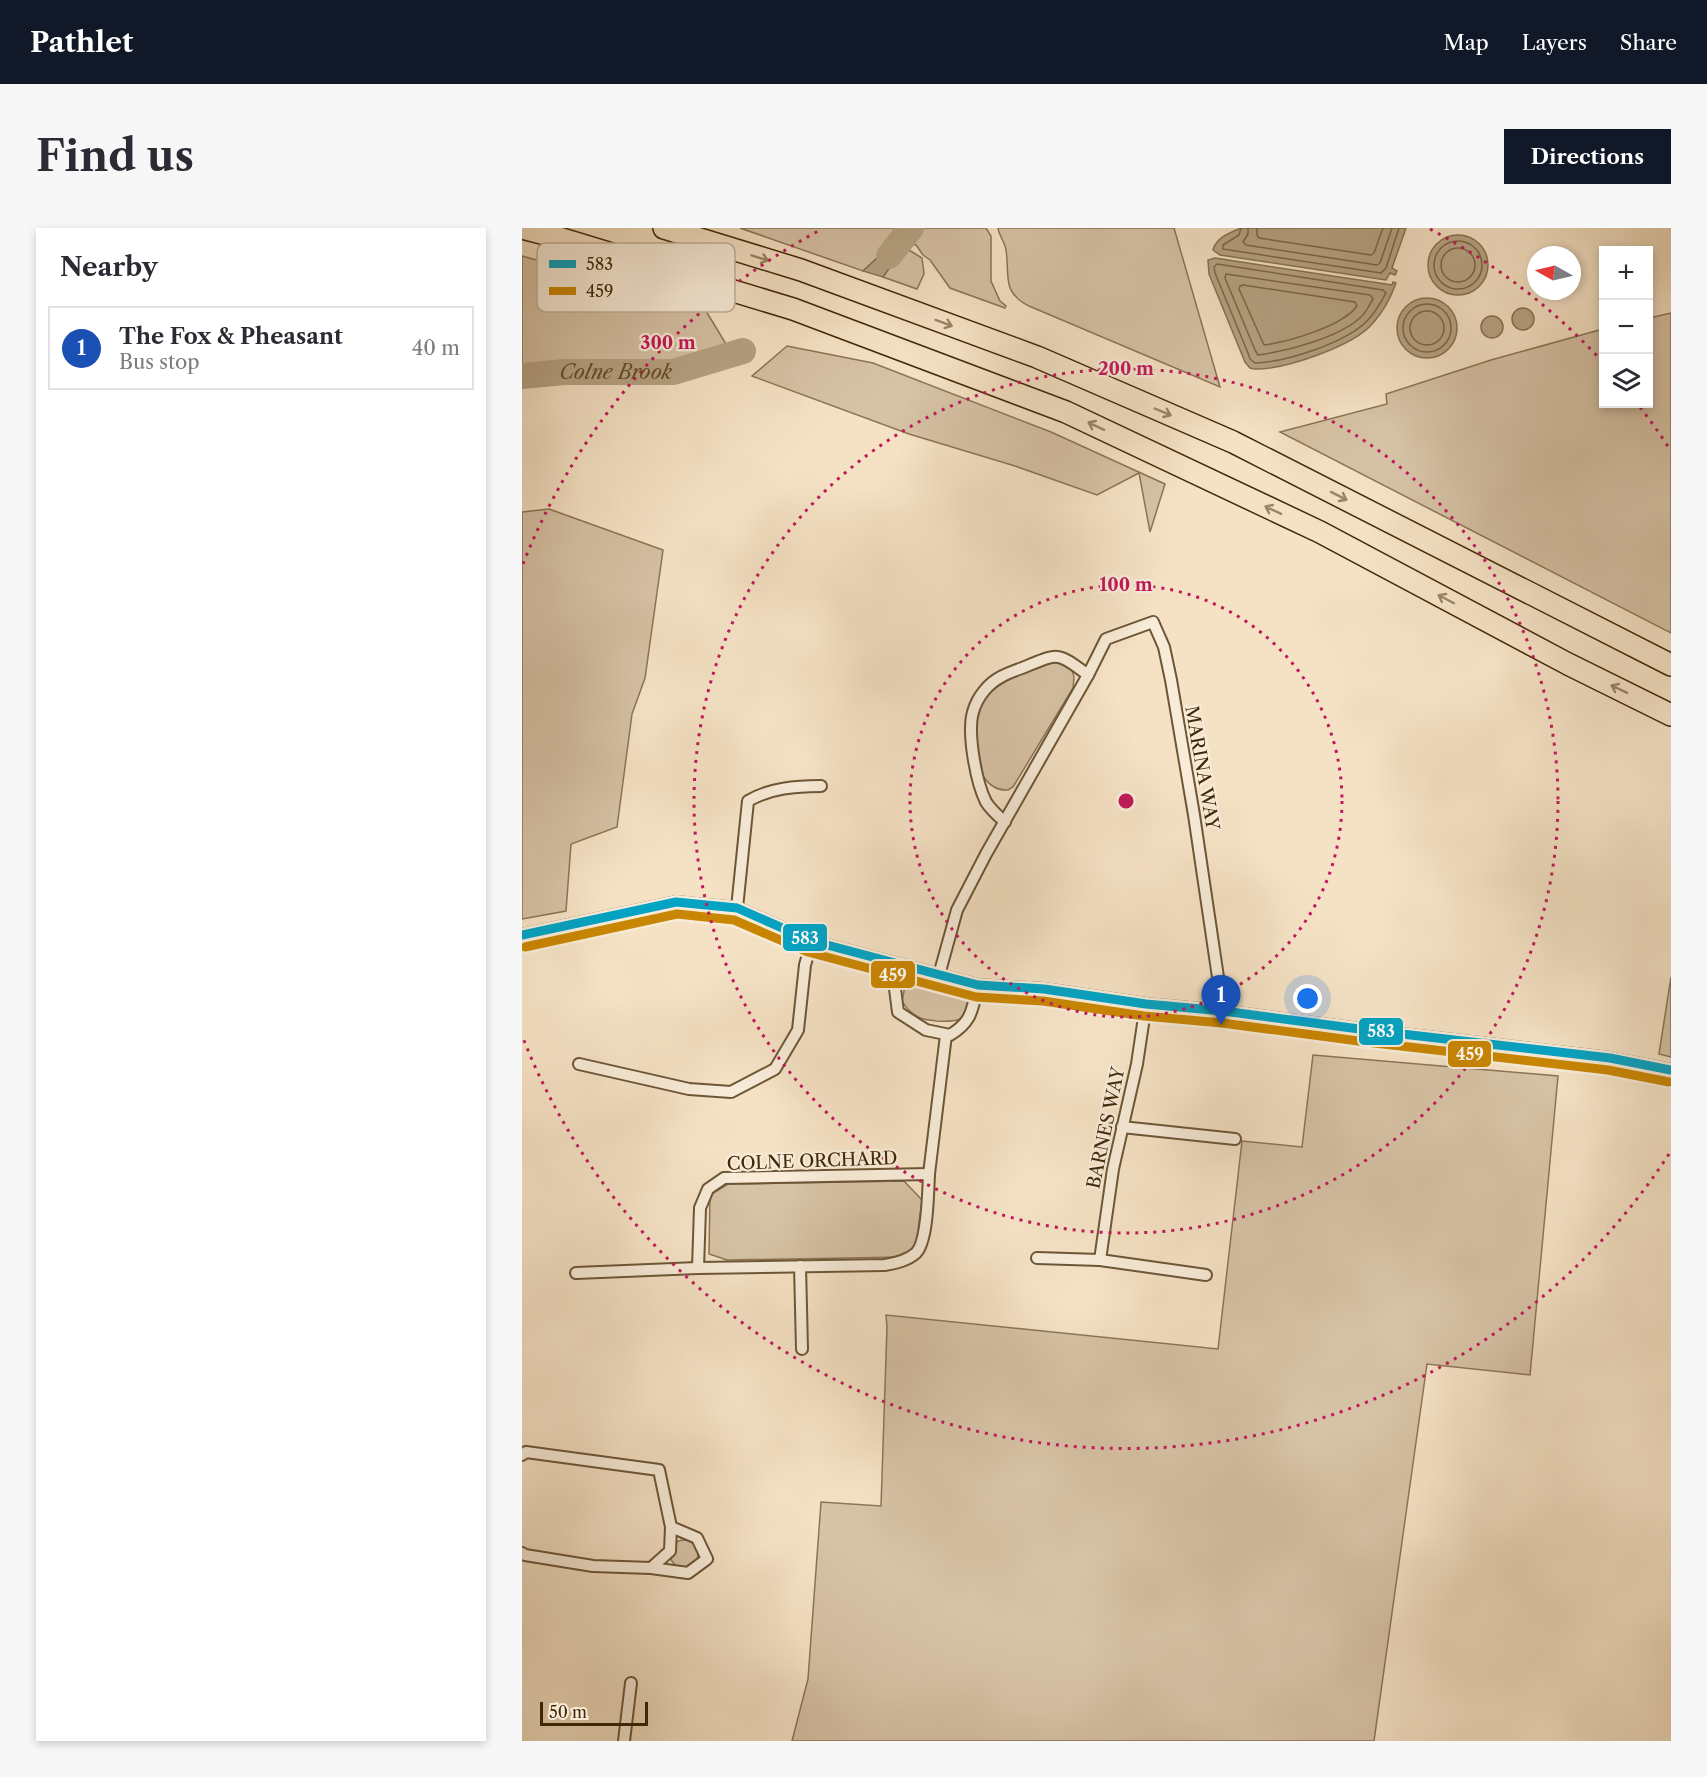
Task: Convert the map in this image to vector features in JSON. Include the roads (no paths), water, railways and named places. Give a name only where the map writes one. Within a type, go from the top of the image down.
[{"type":"highway","points":[[522,228],[578,243]]},
{"type":"highway","points":[[664,228],[713,243]]},
{"type":"highway","points":[[735,250],[801,270],[1037,357],[1212,432],[1671,665]]},
{"type":"highway","points":[[735,291],[793,309],[1066,412],[1320,532],[1671,716]]},
{"type":"street","name":"MARINA WAY","points":[[1088,675],[1106,639],[1154,622],[1164,647],[1171,680],[1223,1011]]},
{"type":"street","points":[[939,975],[957,910],[986,854],[1005,822],[1088,675],[1064,657],[1050,656],[1002,676],[985,690],[973,710],[971,735],[977,773],[986,802],[1005,822]]},
{"type":"street","points":[[737,908],[748,801],[760,794],[800,786],[821,786]]},
{"type":"street","points":[[522,935],[676,902],[737,908],[812,941],[978,985],[1044,989],[1146,1004],[1223,1011],[1610,1058],[1671,1070]]},
{"type":"street","points":[[579,1064],[689,1089],[731,1092],[776,1069],[798,1030],[806,966],[812,941]]},
{"type":"street","points":[[902,966],[895,989],[898,1012],[926,1030],[950,1035],[962,1028],[973,1013],[978,985]]},
{"type":"street","name":"BARNES WAY","points":[[1100,1260],[1113,1168],[1137,1064],[1146,1004]]},
{"type":"street","points":[[576,1273],[698,1268],[885,1265],[903,1261],[916,1253],[924,1240],[929,1174],[946,1035]]},
{"type":"street","points":[[1122,1127],[1235,1139]]},
{"type":"street","name":"COLNE ORCHARD","points":[[698,1268],[700,1208],[708,1189],[724,1178],[929,1174]]},
{"type":"street","points":[[1037,1258],[1100,1260],[1206,1275]]},
{"type":"street","points":[[800,1266],[802,1349]]},
{"type":"street","points":[[522,1455],[526,1452],[659,1470],[671,1527],[670,1551],[651,1568]]},
{"type":"street","points":[[522,1552],[525,1555],[593,1566],[651,1568],[688,1573],[707,1559],[697,1538],[671,1527]]},
{"type":"street","points":[[624,1741],[631,1683]]},
{"type":"water","points":[[897,228],[920,228],[906,243],[890,238]]},
{"type":"water","points":[[1241,228],[1406,228],[1392,268],[1397,271],[1395,275],[1390,273],[1386,280],[1220,255],[1213,250],[1220,239]]},
{"type":"water","points":[[1452,235],[1464,235],[1475,240],[1483,248],[1488,265],[1486,277],[1475,290],[1464,295],[1452,295],[1441,290],[1433,282],[1428,271],[1428,259],[1433,248],[1441,240]]},
{"type":"water","points":[[888,242],[904,247],[883,277],[863,271],[876,259]]},
{"type":"water","points":[[1215,258],[1392,285],[1393,282],[1396,283],[1377,319],[1364,332],[1351,340],[1300,361],[1254,369],[1245,362],[1209,274],[1208,260]]},
{"type":"water","points":[[1421,298],[1433,298],[1444,303],[1452,311],[1457,328],[1455,340],[1444,353],[1433,358],[1421,358],[1410,353],[1402,345],[1397,334],[1397,322],[1402,311],[1410,303]]},
{"type":"water","points":[[1523,308],[1531,311],[1534,319],[1531,327],[1523,330],[1515,327],[1512,319],[1515,311]]},
{"type":"water","points":[[1492,316],[1500,319],[1503,327],[1500,335],[1492,338],[1484,335],[1481,327],[1484,319]]},
{"type":"waterway","name":"Colne Brook","points":[[889,256],[911,228]]},
{"type":"waterway","name":"Colne Brook","points":[[522,376],[564,372],[673,372],[743,351]]},
{"type":"place","name":"The Fox & Pheasant","points":[[1221,1025]]}]
